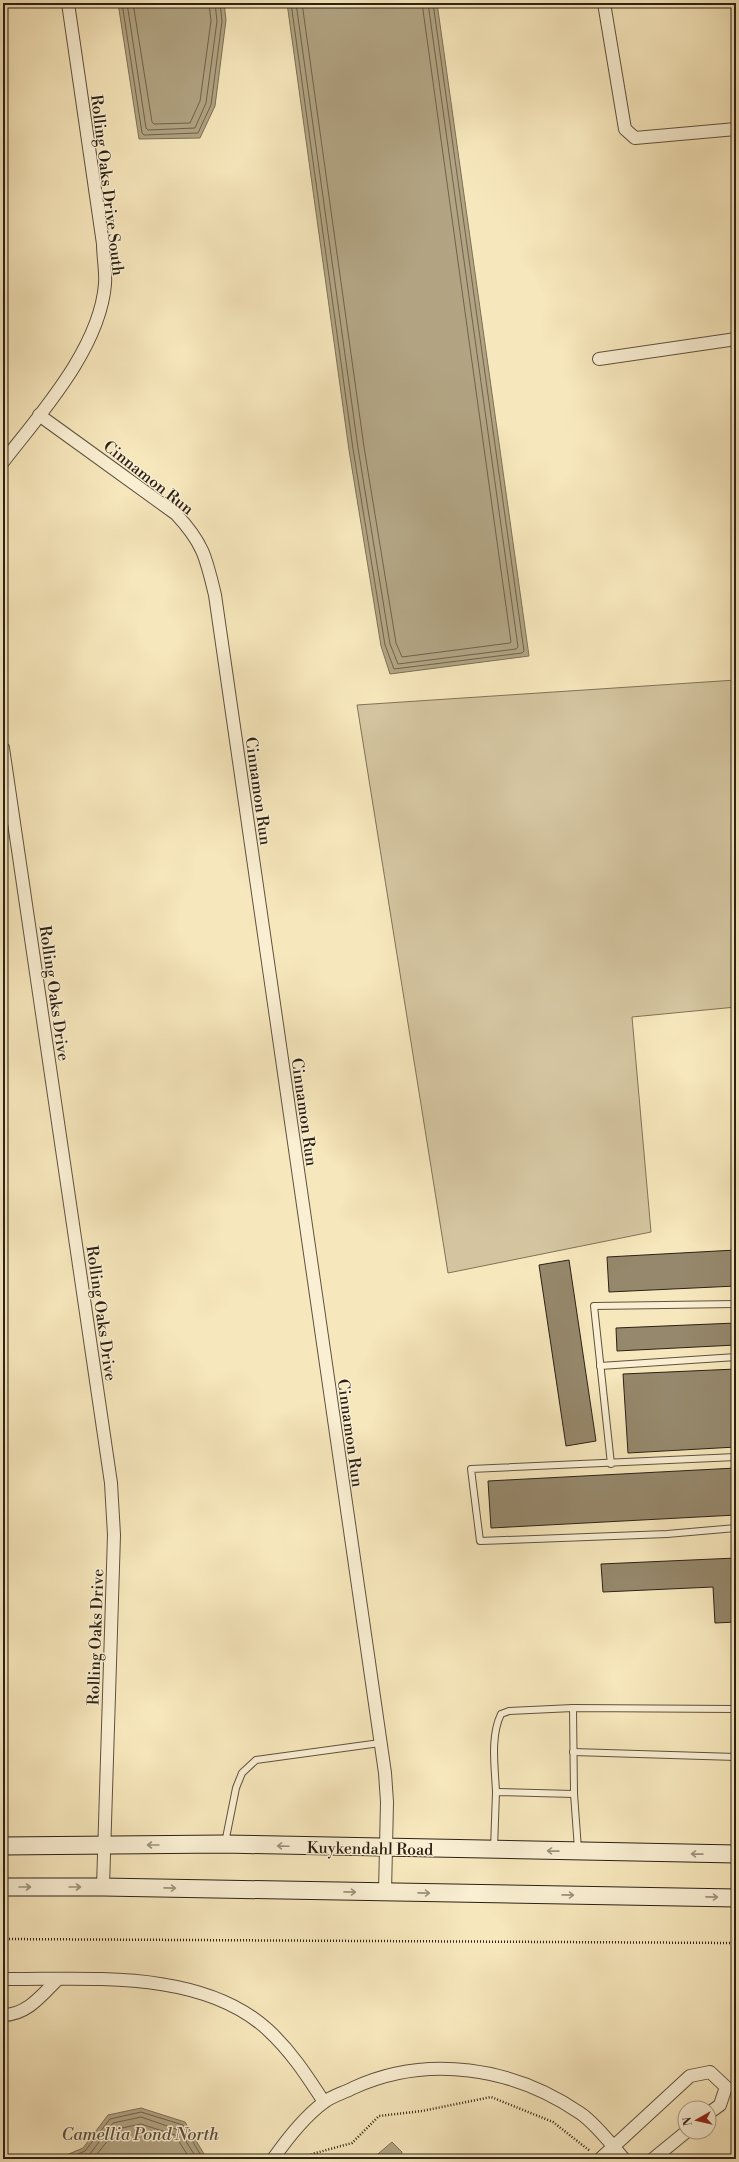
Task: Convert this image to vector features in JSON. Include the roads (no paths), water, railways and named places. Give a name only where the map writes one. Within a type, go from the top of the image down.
[{"type":"main road","name":"Kuykendahl Road","points":[[3,1846],[224,1844],[385,1849],[736,1854]]},
{"type":"main road","points":[[3,1887],[103,1887],[736,1898]]},
{"type":"street","name":"Rolling Oaks Drive South","points":[[3,462],[39,415],[85,350],[97,323],[105,284],[103,244],[68,3]]},
{"type":"street","points":[[604,3],[625,129],[635,138],[736,129]]},
{"type":"street","points":[[599,359],[736,339]]},
{"type":"street","name":"Cinnamon Run","points":[[39,415],[176,514],[194,533],[207,560],[215,595],[380,1743],[387,1802],[385,1892]]},
{"type":"street","name":"Rolling Oaks Drive","points":[[3,748],[111,1483],[114,1535],[103,1887]]},
{"type":"street","points":[[3,1979],[147,1981],[190,1989],[235,2008],[272,2034],[296,2060],[324,2102]]},
{"type":"street","points":[[3,2014],[14,2015],[25,2010],[58,1979]]},
{"type":"street","points":[[273,2159],[290,2135],[324,2102],[376,2078],[417,2069],[454,2068],[497,2075],[535,2087],[581,2113],[624,2159]]},
{"type":"street","points":[[600,2159],[614,2148],[690,2076],[710,2072],[726,2087],[720,2105],[717,2107]]},
{"type":"street","points":[[653,2159],[677,2139]]},
{"type":"lane","points":[[611,1464],[594,1306],[736,1304]]},
{"type":"lane","points":[[600,1366],[736,1357]]},
{"type":"lane","points":[[736,1457],[611,1464],[471,1469],[480,1541],[667,1534],[736,1528]]},
{"type":"lane","points":[[494,1850],[496,1792],[495,1740],[497,1722],[501,1714],[509,1711],[573,1708],[736,1709]]},
{"type":"lane","points":[[573,1708],[574,1794],[578,1852]]},
{"type":"lane","points":[[224,1844],[236,1788],[242,1773],[256,1760],[380,1743]]},
{"type":"lane","points":[[573,1752],[736,1757]]},
{"type":"lane","points":[[496,1792],[574,1794]]},
{"type":"water","points":[[118,3],[224,3],[226,20],[215,106],[200,138],[139,139]]},
{"type":"water","points":[[287,3],[437,3],[529,656],[390,674],[381,646],[349,450]]},
{"type":"water","name":"Camellia Pond North","points":[[141,2108],[185,2122],[207,2159],[57,2159],[83,2148],[108,2115]]},
{"type":"water","points":[[392,2142],[402,2152],[400,2159],[372,2159]]}]
